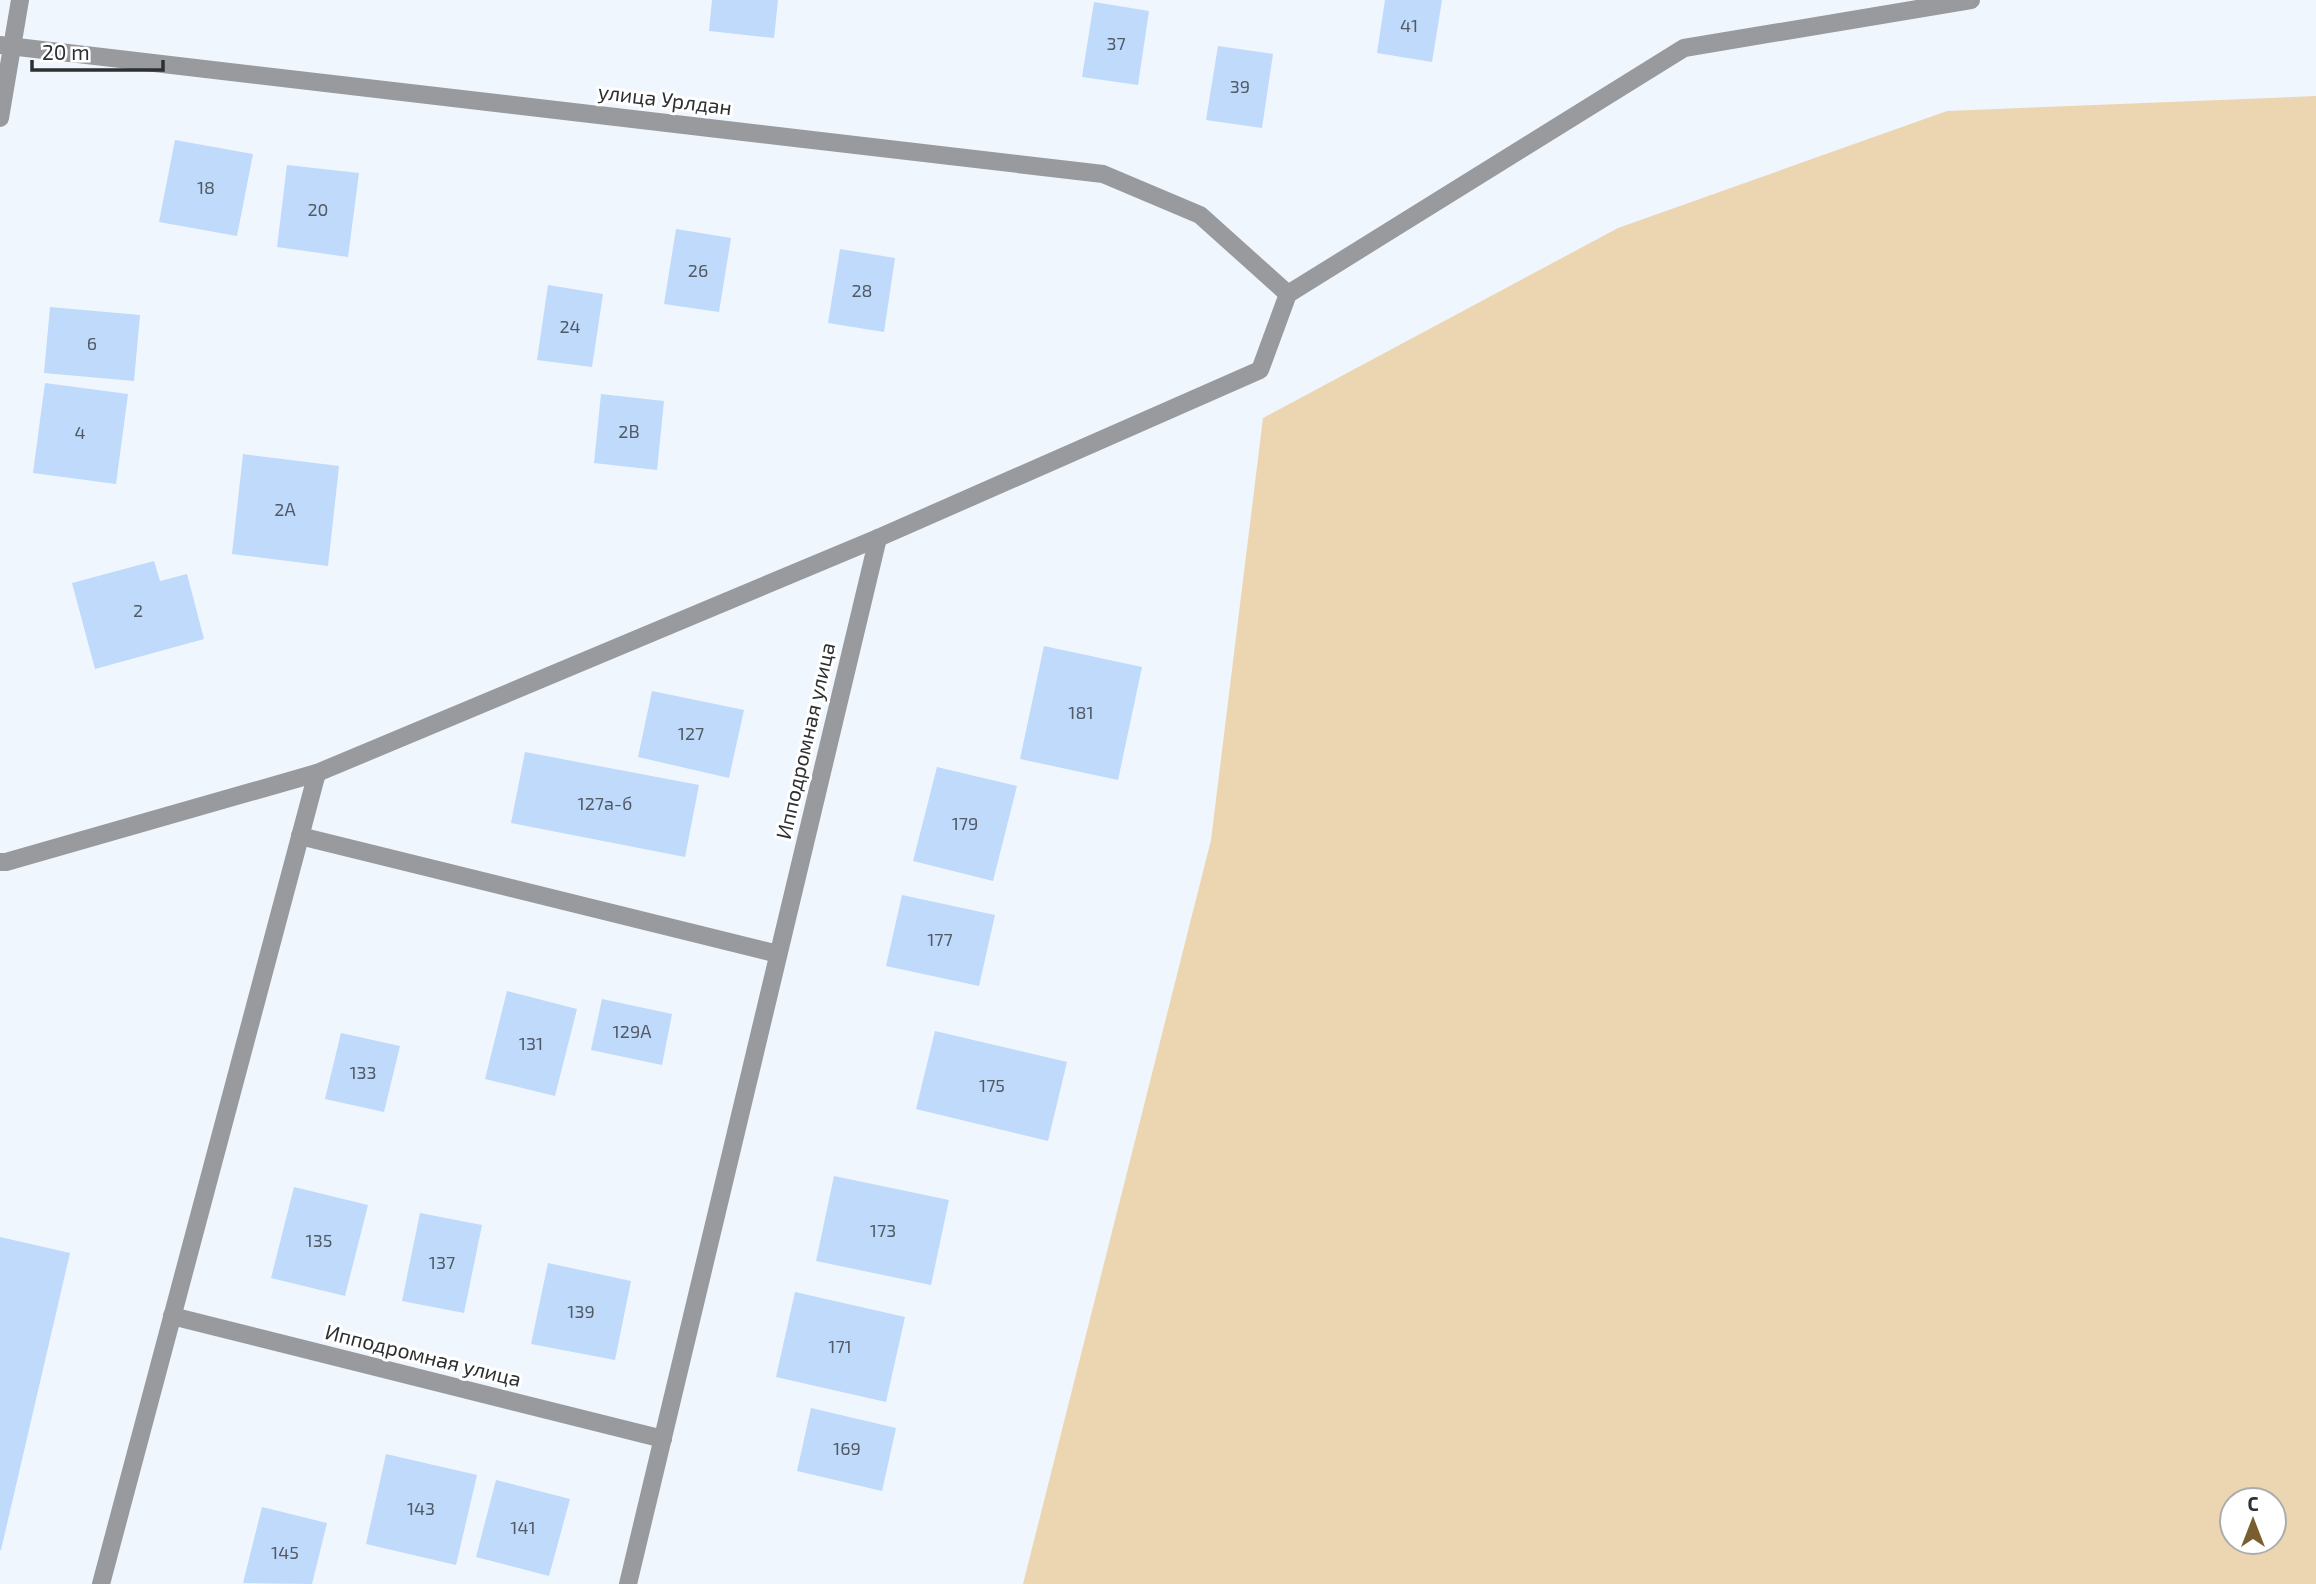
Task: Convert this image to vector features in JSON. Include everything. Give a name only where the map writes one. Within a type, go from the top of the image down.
[{"type":"street","points":[[0,118],[6,46],[20,0]]},
{"type":"street","points":[[0,862],[317,773],[878,538],[1260,370],[1288,294],[1684,48],[1971,0]]},
{"type":"street","name":"улица Урлдан","points":[[6,46],[1102,174],[1200,215],[1288,294]]},
{"type":"street","name":"Ипподромная улица","points":[[628,1584],[878,538]]},
{"type":"street","points":[[101,1584],[317,773]]},
{"type":"street","points":[[300,836],[778,954]]},
{"type":"street","name":"Ипподромная улица","points":[[172,1316],[663,1439]]},
{"type":"shaded area","points":[[2316,96],[2316,1584],[1023,1584],[1211,840],[1263,418],[1618,228],[1947,111]]},
{"type":"building","points":[[712,0],[778,0],[774,38],[709,31]]},
{"type":"building","points":[[1385,0],[1442,0],[1432,62],[1377,53]]},
{"type":"building","points":[[1094,2],[1149,11],[1138,85],[1082,77]]},
{"type":"building","points":[[1218,46],[1273,54],[1262,128],[1206,120]]},
{"type":"building","points":[[175,140],[253,154],[237,236],[159,222]]},
{"type":"building","points":[[287,165],[359,173],[348,257],[277,247]]},
{"type":"building","points":[[676,229],[731,238],[719,312],[664,304]]},
{"type":"building","points":[[840,249],[895,258],[884,332],[828,323]]},
{"type":"building","points":[[548,285],[603,294],[592,367],[537,360]]},
{"type":"building","points":[[50,307],[140,315],[134,381],[44,373]]},
{"type":"building","points":[[45,383],[128,394],[116,484],[33,473]]},
{"type":"building","points":[[601,394],[664,401],[657,470],[594,463]]},
{"type":"building","points":[[243,454],[339,466],[328,566],[232,554]]},
{"type":"building","points":[[154,561],[160,581],[187,574],[204,639],[95,669],[72,583]]},
{"type":"building","points":[[1044,646],[1142,667],[1118,780],[1020,759]]},
{"type":"building","points":[[652,691],[744,710],[729,778],[638,757]]},
{"type":"building","points":[[525,752],[699,785],[685,857],[511,823]]},
{"type":"building","points":[[937,767],[1017,786],[993,881],[913,861]]},
{"type":"building","points":[[902,895],[995,915],[979,986],[886,966]]},
{"type":"building","points":[[507,991],[577,1009],[555,1096],[485,1079]]},
{"type":"building","points":[[602,999],[672,1014],[662,1065],[591,1050]]},
{"type":"building","points":[[935,1031],[1067,1062],[1048,1141],[916,1109]]},
{"type":"building","points":[[341,1033],[400,1046],[384,1112],[325,1099]]},
{"type":"building","points":[[834,1176],[949,1200],[931,1285],[816,1261]]},
{"type":"building","points":[[294,1187],[368,1205],[345,1296],[271,1278]]},
{"type":"building","points":[[420,1213],[482,1225],[464,1313],[402,1301]]},
{"type":"building","points":[[0,1237],[70,1253],[1,1550],[0,1550]]},
{"type":"building","points":[[548,1263],[631,1281],[615,1360],[531,1344]]},
{"type":"building","points":[[795,1292],[905,1317],[886,1402],[776,1377]]},
{"type":"building","points":[[811,1408],[896,1428],[882,1491],[797,1471]]},
{"type":"building","points":[[386,1454],[477,1475],[456,1565],[366,1544]]},
{"type":"building","points":[[496,1480],[570,1499],[549,1576],[476,1557]]},
{"type":"building","points":[[262,1507],[327,1523],[312,1584],[243,1583]]}]
